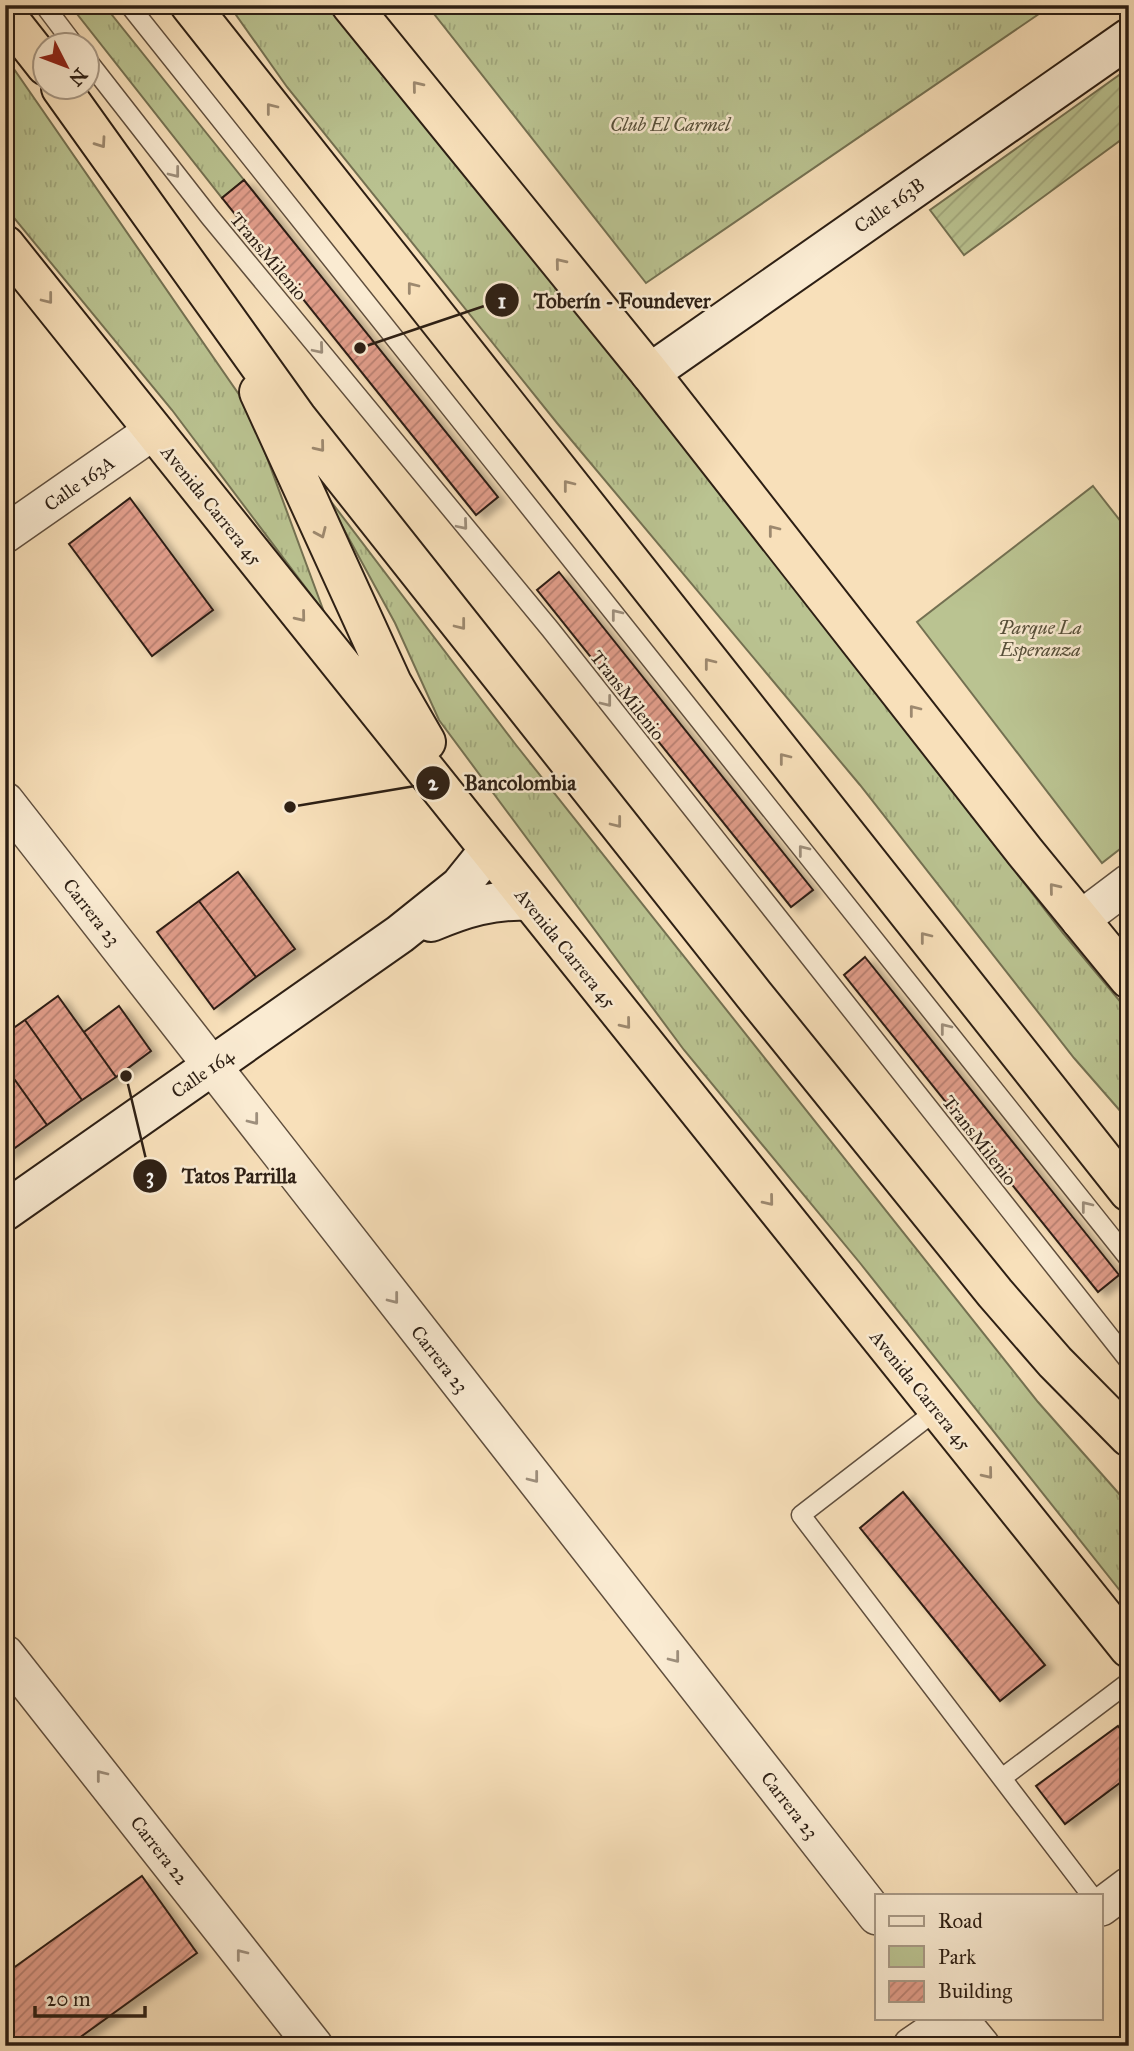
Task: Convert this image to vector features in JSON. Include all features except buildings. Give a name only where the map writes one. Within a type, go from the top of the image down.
[{"type":"highway","points":[[190,5],[1058,1106],[1129,1192]]},
{"type":"highway","points":[[351,5],[650,373],[1129,979]]},
{"type":"highway","points":[[5,14],[32,48]]},
{"type":"highway","points":[[71,102],[206,295],[297,418],[771,1016],[995,1293],[1055,1362],[1129,1437]]},
{"type":"highway","name":"Avenida Carrera 45","points":[[5,245],[1129,1648]]},
{"type":"highway","points":[[206,295],[264,401],[320,533],[392,683],[489,850]]},
{"type":"highway","points":[[1058,1106],[1129,1166]]},
{"type":"main road","name":"Calle 163B","points":[[650,373],[1129,38]]},
{"type":"main road","name":"Calle 164","points":[[5,1212],[400,934],[460,886],[489,850]]},
{"type":"main road","name":"Calle 164","points":[[400,934],[476,904],[507,900],[529,901]]},
{"type":"street","name":"Calle 163A","points":[[5,534],[153,431]]},
{"type":"street","name":"Carrera 23","points":[[5,800],[875,1913]]},
{"type":"street","points":[[1080,920],[1129,883]]},
{"type":"street","name":"Carrera 22","points":[[5,1654],[314,2046]]},
{"type":"street","points":[[1102,1906],[1129,1886]]},
{"type":"street","points":[[912,2046],[950,2020]]},
{"type":"street","points":[[960,2020],[981,2046]]},
{"type":"lane","points":[[44,5],[64,32]]},
{"type":"lane","name":"TransMilenio","points":[[129,5],[1129,1259]]},
{"type":"lane","name":"TransMilenio","points":[[102,79],[209,216],[550,629],[1129,1361]]},
{"type":"lane","points":[[937,1410],[801,1515],[1090,1894]]},
{"type":"lane","points":[[1002,1778],[1129,1682]]},
{"type":"green space","points":[[70,5],[104,5],[244,180],[222,198],[102,46],[102,32],[91,32]]},
{"type":"green space","points":[[229,5],[333,5],[665,420],[1063,933],[1129,1012],[1129,1121],[1074,1058],[860,785],[557,423],[287,87]]},
{"type":"green space","name":"Club El Carmel","points":[[427,5],[1052,5],[646,283]]},
{"type":"green space","points":[[5,56],[32,95],[32,102],[37,102],[249,409],[324,612],[172,410],[5,207]]},
{"type":"green space","points":[[1129,68],[1129,134],[964,255],[930,210]]},
{"type":"green space","name":"Parque La Esperanza","points":[[1093,486],[1129,532],[1129,842],[1102,863],[917,622]]},
{"type":"green space","points":[[323,491],[516,745],[1038,1402],[1129,1505],[1129,1602],[860,1263],[684,1050],[439,720],[395,623]]},
{"type":"place","name":"Toberín - Foundever","points":[[360,348]]},
{"type":"place","name":"Bancolombia","points":[[290,807]]},
{"type":"place","name":"Tatos Parrilla","points":[[126,1076]]}]
